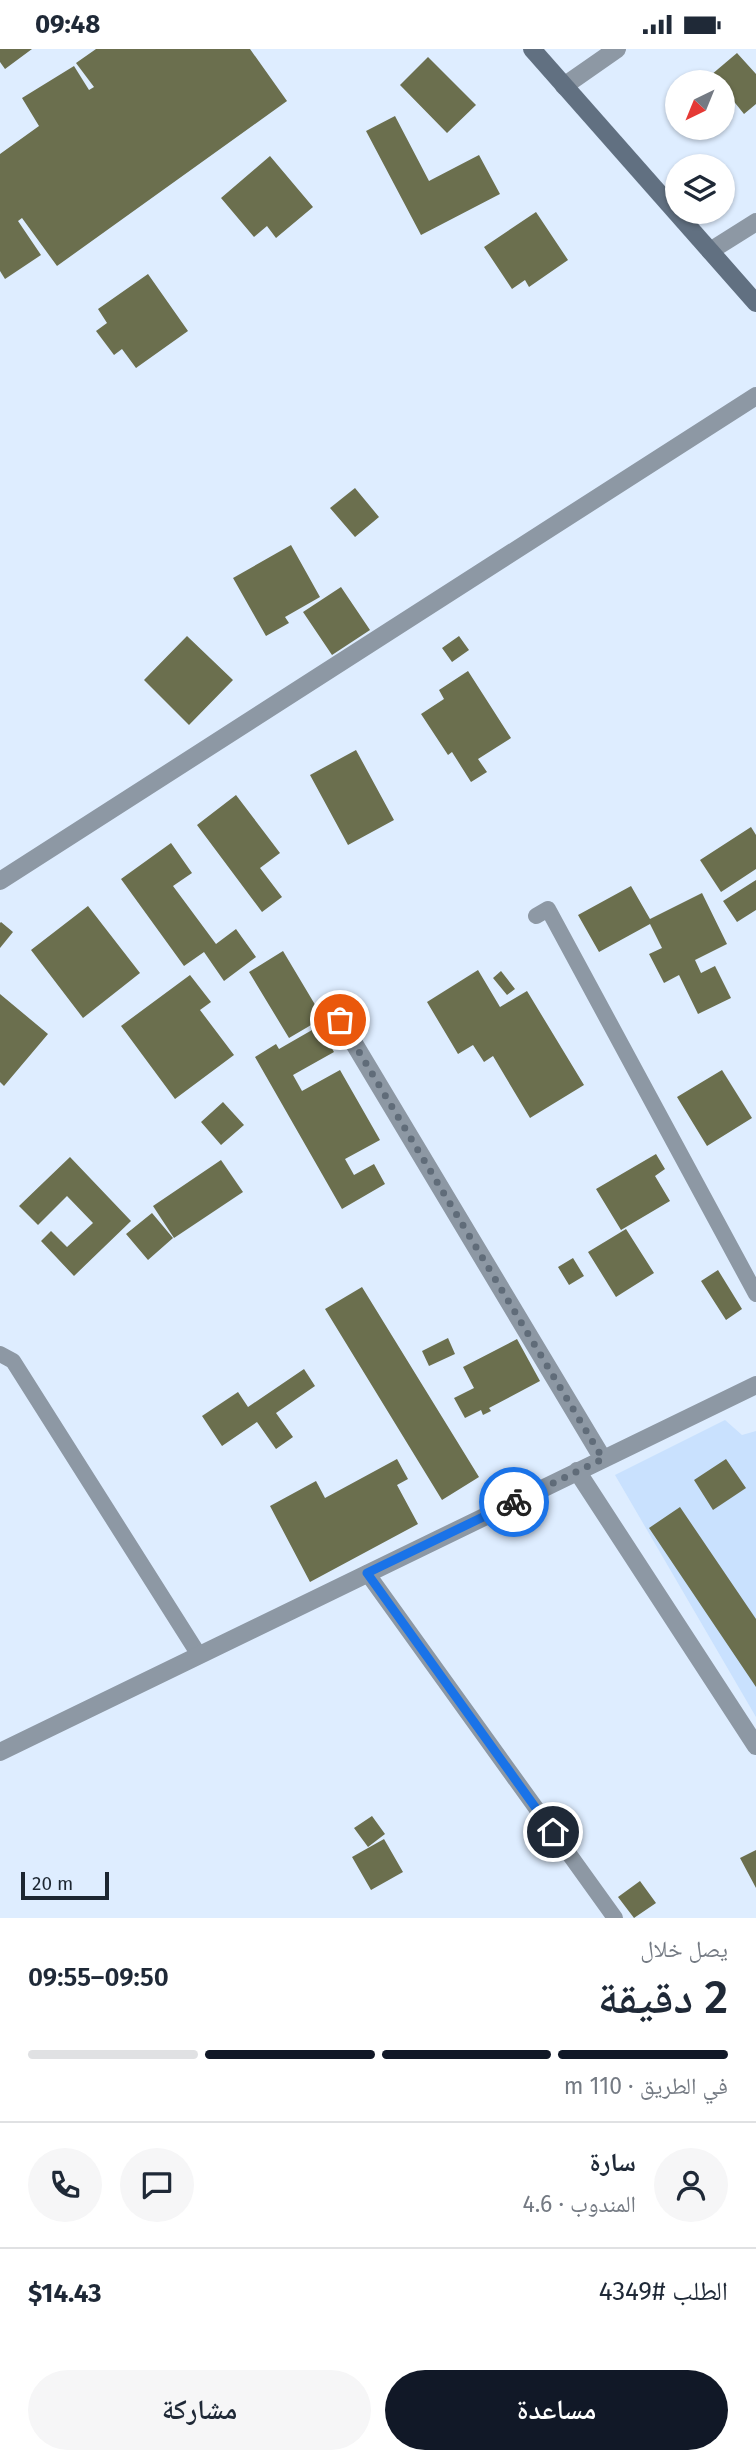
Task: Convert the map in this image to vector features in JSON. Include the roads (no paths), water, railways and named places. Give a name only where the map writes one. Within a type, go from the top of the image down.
[{"type":"main road","points":[[532,49],[756,303]]},
{"type":"street","points":[[564,86],[617,49]]},
{"type":"street","points":[[710,251],[756,222]]},
{"type":"street","points":[[0,881],[756,395]]},
{"type":"street","points":[[340,1020],[603,1459]]},
{"type":"street","points":[[0,1752],[756,1385]]},
{"type":"street","points":[[578,1471],[756,1747]]},
{"type":"lane","points":[[536,916],[548,909],[756,1294]]},
{"type":"lane","points":[[0,1354],[13,1361],[199,1655]]},
{"type":"lane","points":[[367,1573],[615,1918]]}]
